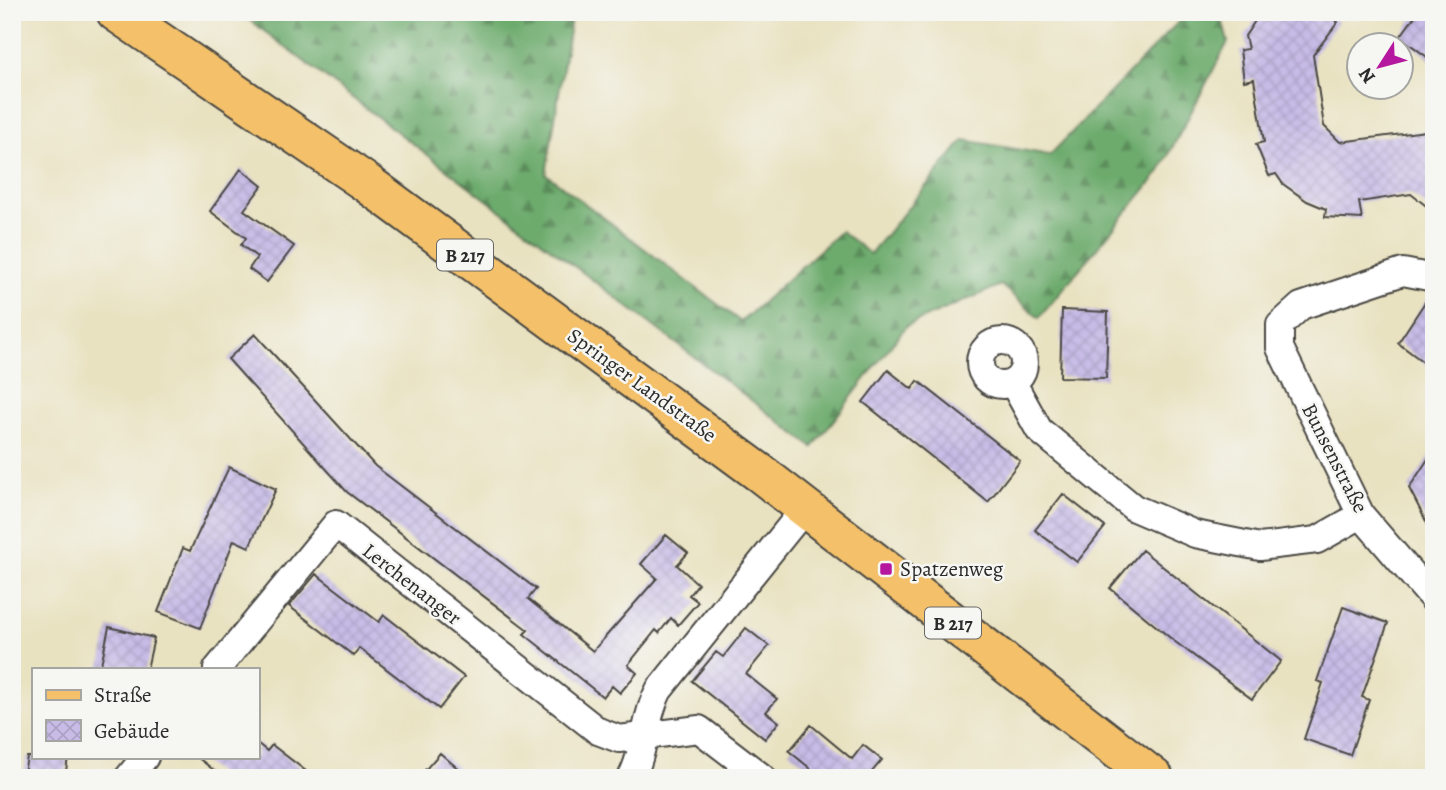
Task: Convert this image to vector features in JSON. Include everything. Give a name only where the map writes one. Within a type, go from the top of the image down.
[{"type":"main road","name":"Springer Landstraße","points":[[116,12],[368,184],[806,507],[1016,674],[1154,778]]},
{"type":"street","name":"Bunsenstraße","points":[[1434,278],[1403,272],[1301,306],[1280,325],[1280,348],[1361,515],[1434,600]]},
{"type":"street","points":[[1013,383],[1039,430],[1134,508],[1195,534],[1260,547],[1317,540],[1361,515]]},
{"type":"street","points":[[631,778],[641,760],[650,706],[659,690],[806,507]]},
{"type":"street","name":"Lerchenanger","points":[[218,668],[336,524],[597,731],[619,739],[645,737]]},
{"type":"street","points":[[645,737],[699,729],[763,778]]},
{"type":"street","points":[[128,778],[144,758]]},
{"type":"green space","points":[[239,12],[572,12],[546,174],[741,322],[841,231],[870,254],[964,140],[1050,155],[1188,12],[1220,12],[1228,42],[1159,173],[1039,318],[1001,285],[906,326],[813,447]]},
{"type":"building","points":[[1261,12],[1325,12],[1338,22],[1313,55],[1324,126],[1340,142],[1426,131],[1434,137],[1434,212],[1411,194],[1359,202],[1362,219],[1325,217],[1326,209],[1307,201],[1283,184],[1276,174],[1269,176],[1256,144],[1264,142],[1254,79],[1244,81],[1240,50],[1248,49],[1245,36]]},
{"type":"building","points":[[1418,12],[1434,12],[1434,62],[1414,47],[1414,32],[1404,32]]},
{"type":"building","points":[[241,169],[262,186],[244,210],[294,246],[267,282],[249,269],[257,257],[241,245],[246,238],[210,211]]},
{"type":"building","points":[[1431,293],[1434,293],[1434,370],[1398,343]]},
{"type":"building","points":[[1062,310],[1108,312],[1106,378],[1060,377]]},
{"type":"building","points":[[255,334],[375,466],[536,589],[528,599],[593,651],[657,578],[641,564],[666,535],[688,553],[677,565],[698,584],[689,595],[698,602],[678,625],[671,618],[659,633],[656,630],[628,665],[637,673],[620,693],[612,686],[603,697],[524,634],[528,630],[347,492],[228,359]]},
{"type":"building","points":[[888,370],[912,389],[918,381],[1020,461],[988,502],[863,402]]},
{"type":"building","points":[[1434,450],[1434,537],[1409,488]]},
{"type":"building","points":[[229,467],[276,489],[249,547],[234,540],[200,628],[158,612],[183,548],[190,551]]},
{"type":"building","points":[[1063,494],[1105,527],[1077,562],[1035,530]]},
{"type":"building","points":[[1142,550],[1281,661],[1252,699],[1174,641],[1110,588]]},
{"type":"building","points":[[316,574],[379,622],[384,615],[464,677],[439,709],[359,648],[354,656],[289,606]]},
{"type":"building","points":[[1343,607],[1388,623],[1362,697],[1369,700],[1350,755],[1304,739],[1323,683],[1317,681]]},
{"type":"building","points":[[109,627],[154,638],[147,668],[100,668]]},
{"type":"building","points":[[746,628],[769,646],[746,674],[777,699],[766,712],[779,722],[765,739],[692,681],[716,652],[723,657]]},
{"type":"building","points":[[811,725],[852,759],[863,745],[882,760],[870,774],[875,778],[822,778],[789,751]]},
{"type":"building","points":[[259,745],[267,751],[272,745],[315,778],[224,778],[198,758],[259,758]]},
{"type":"building","points":[[440,753],[469,778],[418,778]]},
{"type":"building","points":[[27,757],[68,758],[65,778],[23,778]]},
{"type":"place","name":"Spatzenweg","points":[[886,569]]}]
